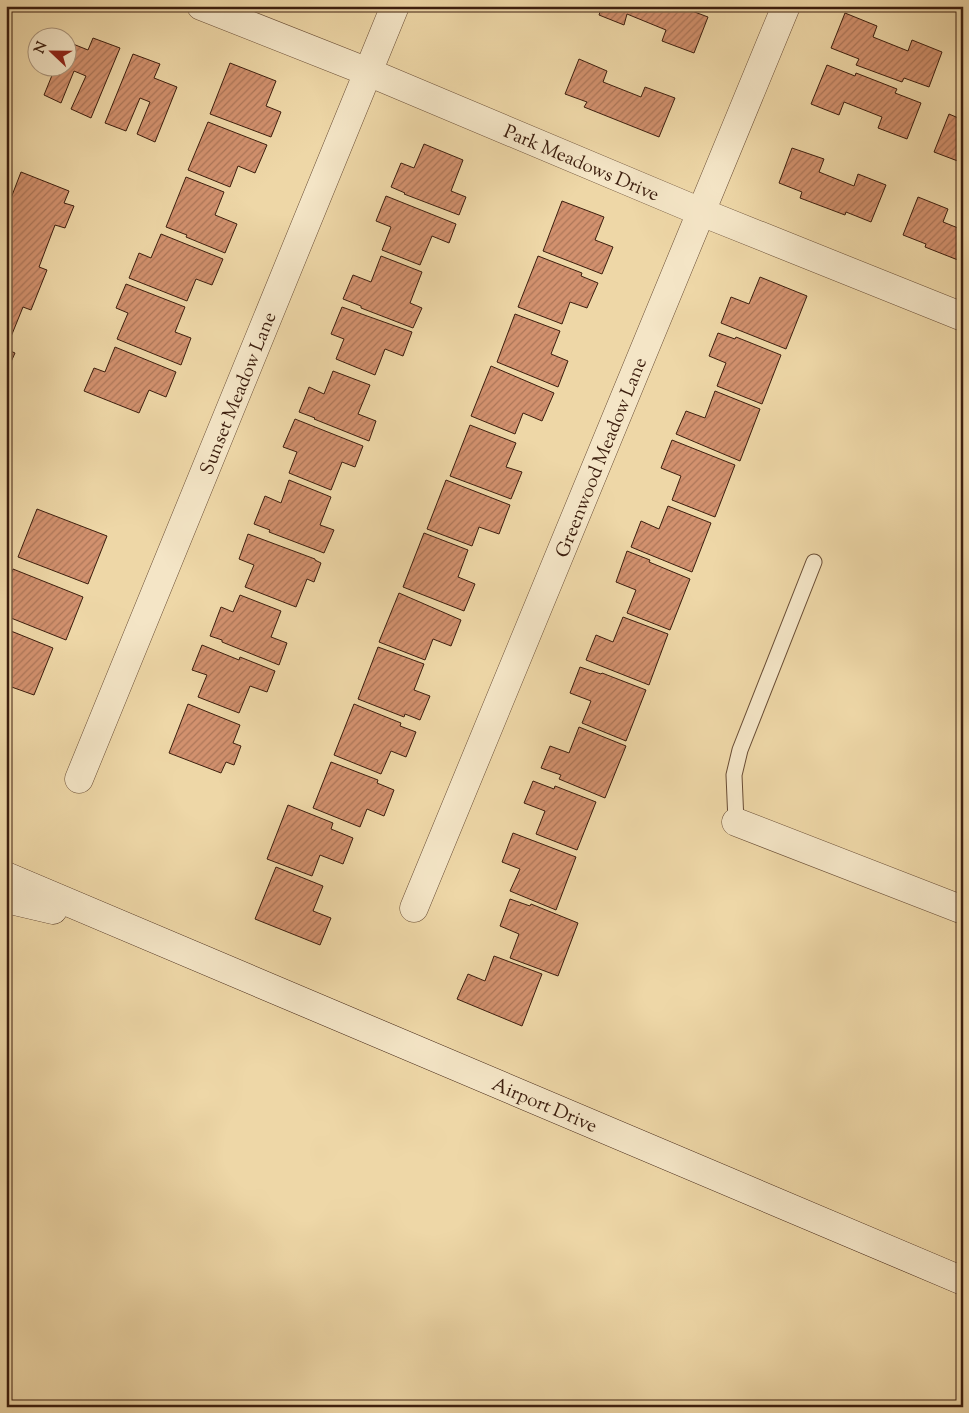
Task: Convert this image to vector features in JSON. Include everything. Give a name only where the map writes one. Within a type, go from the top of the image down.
[{"type":"street","name":"Park Meadows Drive","points":[[202,6],[368,72],[701,212],[963,318]]},
{"type":"street","name":"Sunset Meadow Lane","points":[[79,779],[394,6]]},
{"type":"street","name":"Greenwood Meadow Lane","points":[[414,908],[786,6]]},
{"type":"street","points":[[736,822],[963,910]]},
{"type":"street","name":"Airport Drive","points":[[6,876],[963,1281]]},
{"type":"street","name":"Airport Drive","points":[[6,899],[127,927]]},
{"type":"lane","points":[[736,822],[734,776],[740,750],[814,562]]},
{"type":"building","points":[[602,6],[684,6],[684,8],[708,17],[694,53],[662,41],[666,30],[627,14],[624,25],[599,15]]},
{"type":"building","points":[[845,13],[877,26],[873,37],[908,51],[912,40],[942,52],[929,87],[904,78],[902,82],[856,65],[859,59],[831,48]]},
{"type":"building","points":[[93,38],[120,48],[91,118],[71,109],[86,76],[78,73],[78,46],[88,50]]},
{"type":"building","points":[[133,54],[160,64],[154,78],[177,87],[155,142],[137,134],[150,102],[140,98],[126,131],[105,123]]},
{"type":"building","points":[[579,59],[607,71],[603,82],[641,97],[645,87],[675,98],[659,137],[584,107],[587,102],[565,94]]},
{"type":"building","points":[[230,63],[276,81],[266,106],[281,112],[271,137],[210,114]]},
{"type":"building","points":[[827,65],[855,76],[856,73],[897,89],[895,93],[921,103],[907,139],[878,128],[882,117],[844,102],[839,115],[811,104]]},
{"type":"building","points":[[51,78],[71,78],[61,103],[44,95]]},
{"type":"building","points":[[949,114],[963,120],[963,163],[934,152]]},
{"type":"building","points":[[208,122],[267,145],[255,173],[238,166],[230,187],[188,170]]},
{"type":"building","points":[[424,144],[463,160],[451,191],[466,197],[459,215],[404,194],[391,187],[401,163],[414,168]]},
{"type":"building","points":[[792,148],[824,159],[819,172],[854,186],[858,174],[886,185],[871,222],[846,212],[845,215],[800,198],[802,192],[779,183]]},
{"type":"building","points":[[21,172],[69,191],[64,203],[74,206],[65,228],[55,225],[39,267],[47,270],[31,310],[23,307],[6,349],[6,211]]},
{"type":"building","points":[[186,177],[224,192],[215,215],[237,224],[225,253],[166,227]]},
{"type":"building","points":[[386,196],[456,224],[449,243],[432,236],[420,265],[382,250],[391,227],[376,221]]},
{"type":"building","points":[[918,197],[948,209],[943,222],[963,230],[963,262],[925,247],[926,244],[903,235]]},
{"type":"building","points":[[562,201],[604,217],[595,240],[613,247],[602,274],[543,251]]},
{"type":"building","points":[[161,234],[223,259],[212,285],[196,279],[187,301],[129,278],[139,253],[151,258]]},
{"type":"building","points":[[381,256],[422,272],[410,303],[422,308],[413,328],[343,299],[353,275],[371,282]]},
{"type":"building","points":[[538,256],[582,273],[581,276],[598,283],[587,308],[570,302],[562,324],[518,307]]},
{"type":"building","points":[[760,277],[807,296],[786,349],[721,323],[731,297],[749,304]]},
{"type":"building","points":[[126,284],[185,307],[175,332],[191,338],[181,365],[117,339],[128,313],[116,308]]},
{"type":"building","points":[[342,307],[412,332],[403,356],[385,349],[375,375],[336,359],[344,339],[331,334]]},
{"type":"building","points":[[515,314],[560,331],[551,354],[568,361],[558,387],[497,362]]},
{"type":"building","points":[[718,333],[735,339],[736,337],[781,355],[762,404],[717,386],[726,363],[709,356]]},
{"type":"building","points":[[115,347],[176,372],[166,397],[149,390],[139,413],[84,391],[94,368],[105,372]]},
{"type":"building","points":[[6,349],[15,353],[6,373]]},
{"type":"building","points":[[491,366],[554,393],[542,421],[523,413],[515,434],[471,416]]},
{"type":"building","points":[[333,371],[370,385],[358,414],[376,421],[369,441],[299,412],[309,387],[324,394]]},
{"type":"building","points":[[715,391],[760,409],[740,461],[676,434],[686,411],[705,418]]},
{"type":"building","points":[[295,419],[363,446],[355,467],[342,462],[331,490],[289,473],[297,452],[283,447]]},
{"type":"building","points":[[470,425],[516,443],[506,467],[522,472],[511,499],[450,476]]},
{"type":"building","points":[[672,440],[735,465],[715,517],[672,500],[681,476],[661,468]]},
{"type":"building","points":[[289,480],[331,497],[320,525],[334,530],[324,553],[269,532],[270,530],[254,524],[265,496],[281,503]]},
{"type":"building","points":[[446,480],[510,505],[499,534],[479,527],[472,546],[427,529]]},
{"type":"building","points":[[668,506],[711,523],[692,572],[631,547],[641,521],[659,529]]},
{"type":"building","points":[[37,509],[107,536],[88,584],[18,557]]},
{"type":"building","points":[[424,533],[468,550],[458,577],[475,584],[464,611],[403,587]]},
{"type":"building","points":[[248,534],[315,559],[321,563],[314,582],[307,579],[296,607],[245,587],[254,565],[239,559]]},
{"type":"building","points":[[627,551],[690,579],[670,630],[627,613],[636,590],[616,582]]},
{"type":"building","points":[[13,569],[83,597],[66,640],[6,616],[6,587]]},
{"type":"building","points":[[399,593],[461,620],[451,646],[433,639],[425,660],[379,642]]},
{"type":"building","points":[[240,595],[281,611],[271,637],[287,643],[279,665],[210,636],[221,607],[233,612]]},
{"type":"building","points":[[623,617],[668,634],[649,685],[586,660],[596,635],[613,642]]},
{"type":"building","points":[[6,629],[53,648],[34,695],[6,685]]},
{"type":"building","points":[[202,645],[239,660],[240,657],[275,671],[267,692],[250,686],[239,713],[198,697],[207,675],[192,670]]},
{"type":"building","points":[[378,647],[424,664],[414,690],[430,696],[420,720],[405,714],[404,717],[358,699]]},
{"type":"building","points":[[580,667],[602,673],[646,690],[626,741],[582,723],[591,701],[570,693]]},
{"type":"building","points":[[188,704],[240,725],[233,743],[241,746],[234,765],[226,762],[221,773],[169,753]]},
{"type":"building","points":[[354,704],[401,723],[400,726],[416,732],[406,757],[391,751],[381,774],[334,755]]},
{"type":"building","points":[[579,727],[626,746],[605,798],[559,779],[561,775],[541,768],[550,746],[569,753]]},
{"type":"building","points":[[331,762],[378,780],[377,783],[394,790],[384,816],[367,809],[360,827],[313,808]]},
{"type":"building","points":[[533,781],[554,789],[555,786],[596,802],[577,850],[536,834],[545,811],[524,803]]},
{"type":"building","points":[[288,805],[333,823],[331,829],[353,838],[343,864],[320,855],[312,876],[267,859]]},
{"type":"building","points":[[513,833],[576,857],[556,910],[510,891],[520,869],[502,862]]},
{"type":"building","points":[[276,867],[323,886],[313,911],[331,918],[320,945],[255,919]]},
{"type":"building","points":[[510,899],[530,906],[531,904],[578,923],[558,976],[510,958],[519,934],[500,926]]},
{"type":"building","points":[[494,956],[542,974],[522,1026],[457,999],[468,974],[485,981]]}]
